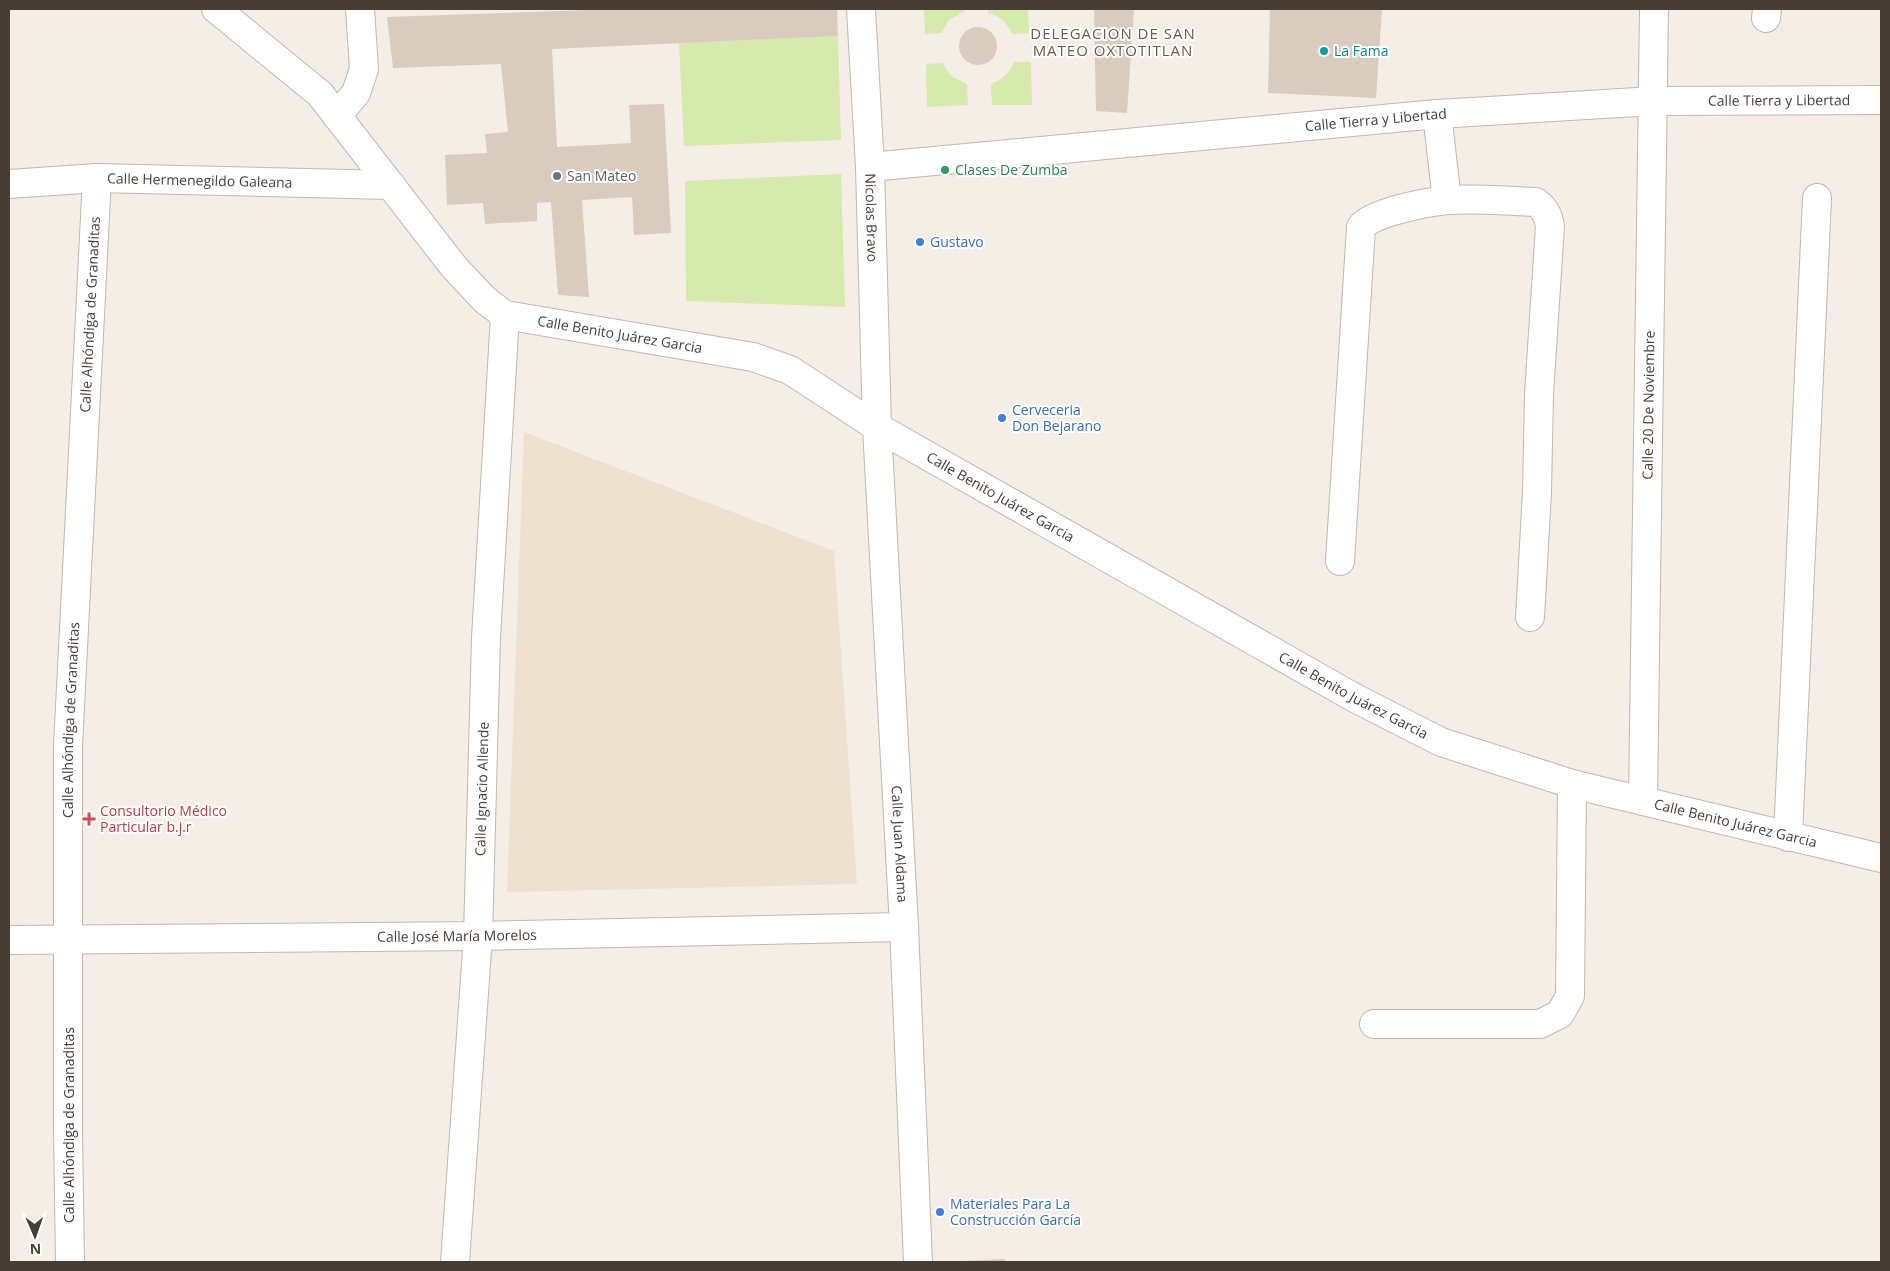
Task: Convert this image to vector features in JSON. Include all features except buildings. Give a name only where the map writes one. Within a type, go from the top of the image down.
[{"type":"street","name":"Calle Benito Juárez Garcia","points":[[216,9],[320,94],[454,267],[485,300],[505,315],[753,356],[790,370],[876,426],[1344,692],[1432,738],[1572,784],[1881,858]]},
{"type":"street","points":[[337,116],[356,93],[364,69],[360,9]]},
{"type":"street","name":"Nicolas Bravo","points":[[861,9],[870,167],[876,426]]},
{"type":"street","name":"Calle 20 De Noviembre","points":[[1643,801],[1654,9]]},
{"type":"street","name":"Calle Tierra y Libertad","points":[[870,167],[1437,114],[1654,102],[1881,100]]},
{"type":"street","points":[[1437,114],[1447,200]]},
{"type":"street","name":"Calle Hermenegildo Galeana","points":[[9,184],[97,178],[391,185]]},
{"type":"street","name":"Calle Alhóndiga de Granaditas","points":[[70,1262],[68,746],[97,178]]},
{"type":"street","points":[[1788,837],[1818,198]]},
{"type":"street","points":[[1340,561],[1361,227],[1365,221],[1383,212],[1447,200],[1536,202],[1548,216],[1550,226],[1539,394],[1537,492],[1530,617]]},
{"type":"street","name":"Calle Ignacio Allende","points":[[455,1262],[478,936],[486,638],[505,315]]},
{"type":"street","name":"Calle Juan Aldama","points":[[876,426],[904,927],[918,1262]]},
{"type":"street","points":[[1374,1024],[1540,1024],[1560,1014],[1570,996],[1572,784]]},
{"type":"street","name":"Calle José María Morelos","points":[[9,940],[478,936],[904,927]]},
{"type":"shaded area","points":[[524,432],[834,551],[857,884],[507,892]]},
{"type":"green space","points":[[924,9],[964,9],[965,11],[949,20],[941,33],[925,34]]},
{"type":"green space","points":[[988,9],[1028,9],[1029,33],[1013,34],[1003,20],[988,13]]},
{"type":"green space","points":[[838,36],[841,140],[684,146],[679,43]]},
{"type":"green space","points":[[1014,62],[1031,62],[1032,105],[992,105],[991,84],[1005,76]]},
{"type":"green space","points":[[942,63],[951,76],[967,84],[968,105],[927,107],[926,64]]},
{"type":"green space","points":[[841,174],[845,307],[686,301],[685,181]]},
{"type":"place","name":"La Fama","points":[[1324,51]]},
{"type":"place","name":"Clases De Zumba","points":[[945,170]]},
{"type":"place","name":"San Mateo","points":[[557,176]]},
{"type":"place","name":"Gustavo","points":[[920,242]]},
{"type":"place","name":"Cerveceria Don Bejarano","points":[[1002,418]]},
{"type":"place","name":"Consultorio Médico Particular b.j.r","points":[[89,819]]},
{"type":"place","name":"Materiales Para La Construcción García","points":[[940,1212]]},
{"type":"district","name":"DELEGACION DE SAN MATEO OXTOTITLAN","points":[[1113,42]]}]
